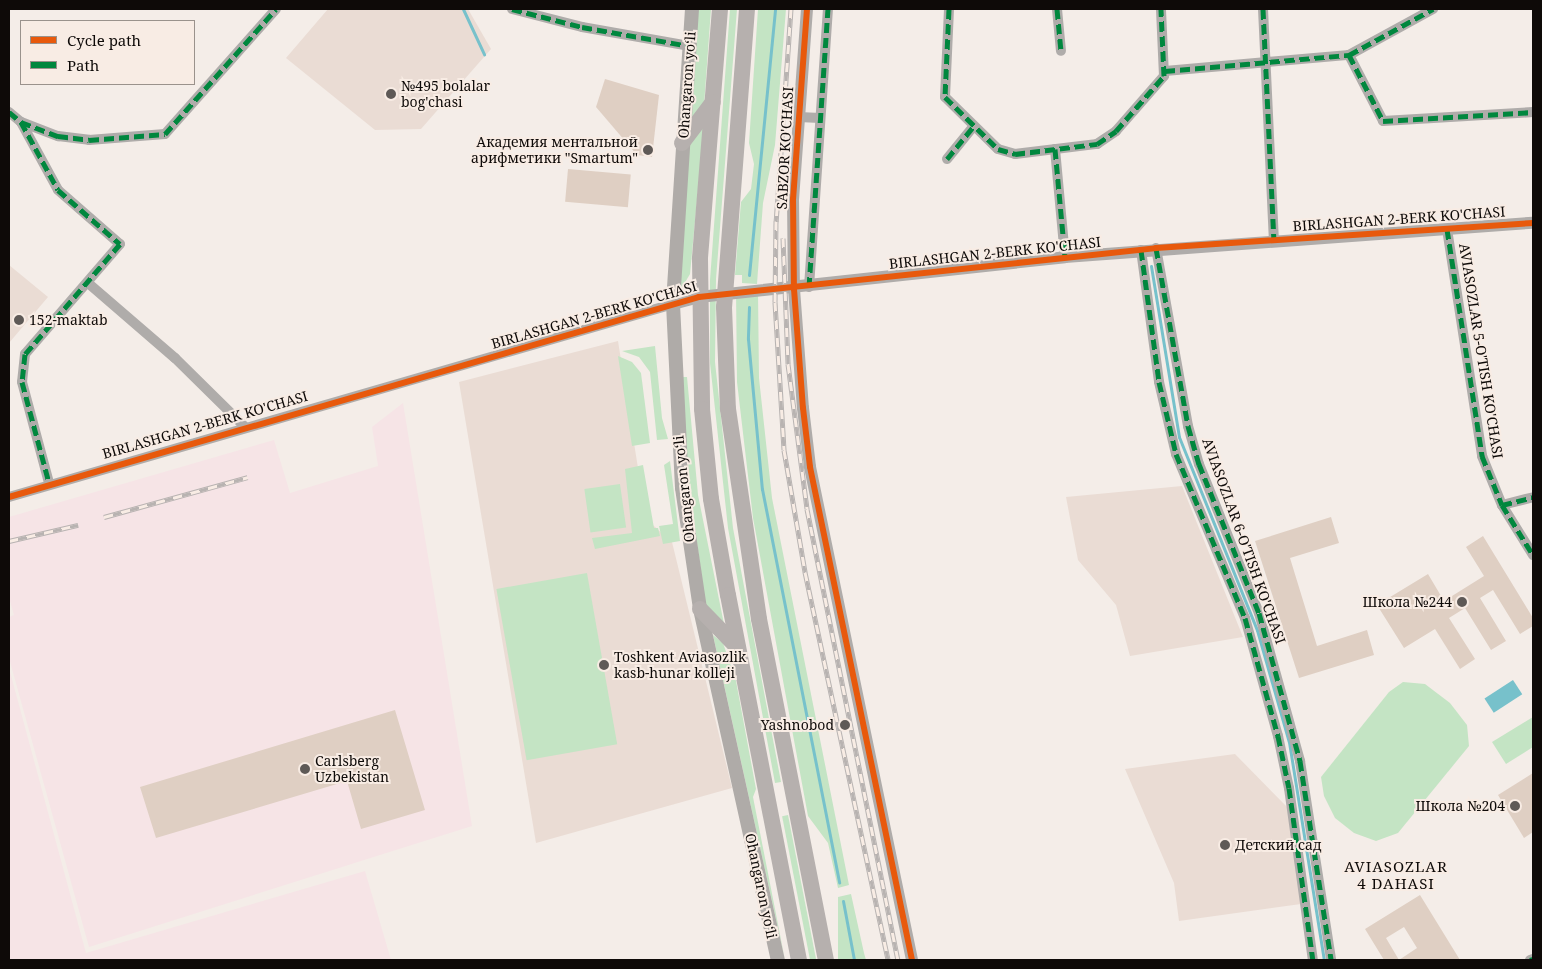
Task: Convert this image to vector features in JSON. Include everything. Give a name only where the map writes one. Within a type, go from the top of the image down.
[{"type":"highway","name":"Ohangaron yoʻli","points":[[720,9],[699,297],[707,461],[738,648],[799,960]]},
{"type":"highway","points":[[747,9],[725,294],[726,369],[735,466],[790,778],[826,960]]},
{"type":"highway","points":[[682,143],[713,102]]},
{"type":"highway","points":[[700,609],[738,648]]},
{"type":"highway","points":[[767,797],[784,797],[790,778]]},
{"type":"main road","name":"Ohangaron yoʻli","points":[[692,9],[673,304],[682,488],[700,609],[778,960]]},
{"type":"street","points":[[9,112],[21,122],[58,136],[89,140],[165,134],[276,9]]},
{"type":"street","points":[[512,9],[591,29],[690,46]]},
{"type":"street","name":"SABZOR KO'CHASI","points":[[807,9],[794,185],[794,289],[810,467],[912,960]]},
{"type":"street","points":[[809,287],[828,9]]},
{"type":"street","points":[[949,9],[943,90],[949,103],[973,127],[1005,153],[1055,150],[1108,139],[1160,83],[1165,72],[1161,9]]},
{"type":"street","points":[[1057,9],[1061,51]]},
{"type":"street","points":[[1263,9],[1274,239]]},
{"type":"street","points":[[1165,72],[1349,55],[1433,9]]},
{"type":"street","points":[[1349,55],[1384,121],[1533,112]]},
{"type":"street","points":[[799,116],[820,118]]},
{"type":"street","points":[[21,122],[58,190],[120,244],[25,354],[22,367],[22,382],[49,483]]},
{"type":"street","points":[[947,159],[973,127]]},
{"type":"street","points":[[1055,150],[1065,257]]},
{"type":"street","name":"BIRLASHGAN 2-BERK KO'CHASI","points":[[9,497],[49,483],[699,297],[794,289],[1156,248],[1533,223]]},
{"type":"street","name":"AVIASOZLAR 5-O'TISH KO'CHASI","points":[[1447,229],[1482,456],[1502,505],[1533,555]]},
{"type":"street","name":"AVIASOZLAR 6-O'TISH KO'CHASI","points":[[1156,248],[1178,429],[1199,464],[1259,613],[1286,734],[1289,788],[1313,960]]},
{"type":"street","name":"AVIASOZLAR 6-O'TISH KO'CHASI","points":[[1141,250],[1178,429],[1306,788],[1330,960]]},
{"type":"street","points":[[88,282],[175,358],[245,427]]},
{"type":"street","points":[[1502,505],[1533,497]]},
{"type":"shaded area","name":"№495 bolalar bog'chasi","points":[[328,9],[468,9],[491,49],[421,129],[375,130],[286,58]]},
{"type":"shaded area","name":"152-maktab","points":[[9,265],[48,297],[9,343]]},
{"type":"shaded area","name":"Toshkent Aviasozlik kasb-hunar kolleji","points":[[618,341],[646,519],[672,542],[732,788],[536,843],[459,382]]},
{"type":"shaded area","name":"Carlsberg Uzbekistan","points":[[403,403],[472,826],[89,947],[9,658],[9,617],[14,615],[9,598],[9,517],[274,440],[290,493],[378,466],[372,427]]},
{"type":"shaded area","points":[[1182,486],[1243,637],[1130,656],[1116,605],[1078,560],[1066,497]]},
{"type":"shaded area","points":[[9,668],[86,953],[365,871],[391,960],[9,960]]},
{"type":"shaded area","name":"Детский сад","points":[[1235,754],[1288,808],[1301,904],[1179,921],[1174,883],[1125,769]]},
{"type":"green space","points":[[698,9],[711,9],[704,105],[689,121]]},
{"type":"green space","points":[[730,9],[737,9],[716,279],[715,362],[733,528],[781,782],[775,783],[728,528],[710,363],[710,280]]},
{"type":"green space","points":[[758,9],[786,9],[775,145],[763,203],[757,284],[742,283],[742,275],[735,275],[741,202],[751,189],[754,164],[749,143]]},
{"type":"green space","points":[[704,126],[690,274],[680,291],[689,142]]},
{"type":"green space","points":[[736,291],[758,292],[759,378],[772,498],[849,885],[838,888],[828,843],[808,816],[753,518],[737,382]]},
{"type":"green space","points":[[655,346],[662,418],[668,439],[657,440],[650,372],[639,357],[622,351]]},
{"type":"green space","points":[[618,356],[632,362],[641,373],[650,443],[632,446]]},
{"type":"green space","points":[[682,377],[687,377],[698,495],[724,624],[706,608],[688,477]]},
{"type":"green space","points":[[670,461],[680,541],[663,544],[659,526],[673,524],[664,465]]},
{"type":"green space","points":[[643,465],[654,528],[658,528],[660,536],[595,549],[592,538],[632,533],[625,469]]},
{"type":"green space","points":[[620,484],[626,528],[590,533],[584,489]]},
{"type":"green space","points":[[587,573],[617,744],[527,760],[496,589]]},
{"type":"green space","points":[[713,635],[723,643],[736,681],[756,789],[753,797],[785,960]]},
{"type":"green space","points":[[1403,682],[1425,684],[1450,703],[1467,725],[1469,746],[1398,833],[1376,841],[1354,833],[1335,818],[1324,796],[1321,777],[1389,692]]},
{"type":"green space","points":[[1533,717],[1533,747],[1506,764],[1492,742]]},
{"type":"green space","points":[[788,815],[816,960],[810,960],[782,816]]},
{"type":"green space","points":[[851,894],[866,960],[838,960],[838,897]]},
{"type":"water","points":[[1513,680],[1522,694],[1494,713],[1484,699]]},
{"type":"building","points":[[605,79],[659,95],[652,157],[637,155],[596,107]]},
{"type":"building","points":[[568,169],[631,174],[628,207],[565,202]]},
{"type":"building","points":[[1331,517],[1339,543],[1290,558],[1317,646],[1367,630],[1374,655],[1299,678],[1255,541]]},
{"type":"building","name":"Школа №244","points":[[1483,536],[1533,618],[1533,626],[1520,634],[1493,590],[1480,598],[1506,641],[1491,650],[1465,608],[1449,618],[1475,659],[1460,669],[1435,629],[1404,648],[1377,605],[1428,574],[1444,601],[1484,576],[1466,547]]},
{"type":"building","name":"Carlsberg Uzbekistan","points":[[395,710],[425,810],[361,829],[347,781],[156,838],[140,787]]},
{"type":"building","name":"Школа №204","points":[[1533,773],[1533,832],[1524,838],[1498,795]]},
{"type":"building","points":[[1420,895],[1460,960],[1399,960],[1384,960],[1365,929]],"holes":[[[1404,927],[1417,948],[1399,960],[1386,938]]]},
{"type":"waterway","points":[[463,9],[484,54]]},
{"type":"waterway","points":[[749,275],[775,9]]},
{"type":"waterway","points":[[1151,266],[1179,437],[1257,630],[1289,742],[1324,960]]},
{"type":"waterway","points":[[749,307],[748,339],[762,489],[839,883]]},
{"type":"waterway","points":[[843,901],[854,960]]},
{"type":"railway","points":[[791,9],[776,221],[775,302],[784,450],[805,572],[888,960]]},
{"type":"railway","points":[[783,238],[788,364],[807,509],[898,960]]},
{"type":"railway","points":[[104,517],[248,477]]},
{"type":"railway","points":[[9,541],[78,525]]},
{"type":"marked path","points":[[9,112],[21,122],[58,136],[89,140],[165,134],[276,9]]},
{"type":"marked path","points":[[512,9],[582,27],[690,46]]},
{"type":"marked path","points":[[809,287],[828,9]]},
{"type":"marked path","points":[[949,9],[945,97],[998,149],[1015,154],[1097,144],[1116,131],[1164,76],[1161,9]]},
{"type":"marked path","points":[[1057,9],[1061,51]]},
{"type":"marked path","points":[[1263,9],[1274,239]]},
{"type":"marked path","points":[[1165,71],[1349,55],[1433,9]]},
{"type":"marked path","points":[[1349,55],[1383,121],[1533,112]]},
{"type":"marked path","points":[[21,122],[58,190],[120,244],[25,354],[22,382],[49,483]]},
{"type":"marked path","points":[[947,159],[973,127]]},
{"type":"marked path","points":[[1055,149],[1065,257]]},
{"type":"marked path","points":[[1447,229],[1482,456],[1502,505],[1533,555]]},
{"type":"marked path","points":[[1156,248],[1188,426],[1199,464],[1259,613],[1300,761],[1331,960]]},
{"type":"marked path","points":[[1141,250],[1159,382],[1176,454],[1245,618],[1278,736],[1289,788],[1313,960]]},
{"type":"marked path","points":[[1502,505],[1533,497]]},
{"type":"cycle path","points":[[807,9],[793,199],[794,289],[803,408],[810,467],[912,960]]},
{"type":"cycle path","points":[[9,497],[699,297],[1156,248],[1533,223]]},
{"type":"place","name":"№495 bolalar bog'chasi","points":[[391,94]]},
{"type":"place","name":"Академия ментальной арифметики \"Smartum\"","points":[[648,150]]},
{"type":"place","name":"152-maktab","points":[[19,320]]},
{"type":"place","name":"Школа №244","points":[[1462,602]]},
{"type":"place","name":"Toshkent Aviasozlik kasb-hunar kolleji","points":[[604,665]]},
{"type":"place","name":"Yashnobod","points":[[845,725]]},
{"type":"place","name":"Carlsberg Uzbekistan","points":[[305,769]]},
{"type":"place","name":"Школа №204","points":[[1515,806]]},
{"type":"place","name":"Детский сад","points":[[1225,845]]},
{"type":"district","name":"AVIASOZLAR 4 DAHASI","points":[[1396,874]]}]
